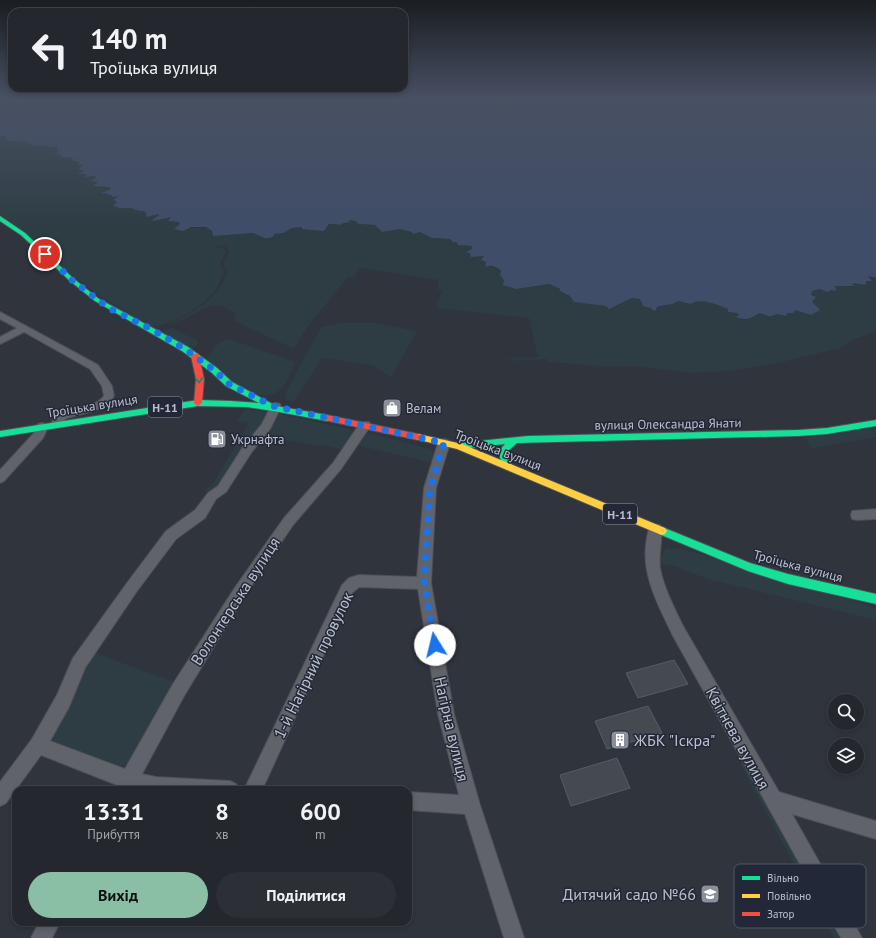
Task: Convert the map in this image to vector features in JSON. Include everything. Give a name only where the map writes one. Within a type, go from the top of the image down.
[{"type":"main road","points":[[0,218],[23,234],[72,280],[97,300],[109,308],[151,329],[196,356],[236,389],[274,407]]},
{"type":"main road","points":[[196,356],[200,379],[198,403]]},
{"type":"main road","name":"Троїцька вулиця","points":[[0,434],[198,403],[216,402],[274,407],[451,445],[509,467],[655,529],[755,569],[788,579],[876,599]]},
{"type":"main road","name":"вулиця Олександра Янати","points":[[451,445],[528,439],[791,434],[827,431],[876,423]]},
{"type":"main road","points":[[509,467],[504,458],[504,450],[514,441]]},
{"type":"street","points":[[0,315],[94,367],[107,386],[109,396],[106,402],[95,407],[67,413],[60,417],[57,424]]},
{"type":"street","points":[[0,342],[24,328]]},
{"type":"street","points":[[0,797],[38,745],[63,702],[79,663],[132,587],[171,535],[200,514],[212,495],[222,489],[247,450],[266,426],[274,407]]},
{"type":"street","name":"Волонтерська вулиця","points":[[127,784],[142,754],[234,598],[283,528],[337,465],[365,426]]},
{"type":"street","points":[[0,478],[39,435],[42,427]]},
{"type":"street","name":"Нагірна вулиця","points":[[451,445],[430,488],[424,583],[446,714],[471,805],[514,938]]},
{"type":"street","points":[[857,515],[876,514]]},
{"type":"street","name":"Квітнева вулиця","points":[[655,529],[652,558],[655,574],[661,594],[678,631],[809,864]]},
{"type":"street","name":"1-й Нагірний провулок","points":[[255,786],[344,596],[351,585],[359,581],[424,583]]},
{"type":"street","points":[[38,745],[120,777],[127,784],[156,786]]},
{"type":"street","points":[[772,800],[876,830]]},
{"type":"street","points":[[412,801],[471,805]]},
{"type":"street","points":[[41,938],[48,926]]},
{"type":"street","name":"Квітнева вулиця","points":[[846,928],[852,938]]},
{"type":"shaded area","points":[[0,142],[35,143],[30,146],[57,146],[61,150],[56,154],[63,155],[59,157],[72,157],[73,161],[80,162],[78,164],[83,165],[78,169],[85,171],[79,174],[87,174],[84,177],[95,176],[96,178],[91,181],[98,182],[93,186],[110,187],[111,189],[104,191],[103,194],[120,196],[113,200],[117,202],[116,206],[146,211],[147,214],[159,213],[159,215],[154,218],[156,219],[171,216],[168,221],[179,222],[180,224],[175,227],[177,228],[206,228],[210,229],[213,236],[253,233],[262,238],[270,238],[274,236],[274,234],[292,228],[301,227],[324,231],[329,224],[341,225],[349,222],[349,220],[356,221],[359,224],[376,226],[382,232],[403,229],[414,234],[420,232],[432,238],[450,239],[453,242],[457,242],[458,245],[473,246],[472,249],[467,251],[474,258],[482,255],[484,256],[483,260],[487,263],[484,267],[489,266],[497,268],[507,286],[516,289],[549,284],[560,289],[560,291],[570,296],[576,302],[606,306],[607,308],[619,305],[632,298],[640,299],[641,304],[652,308],[652,310],[678,301],[691,304],[699,301],[709,302],[728,309],[729,312],[739,314],[738,318],[741,320],[755,317],[759,313],[768,316],[777,314],[784,316],[795,310],[811,315],[815,313],[812,302],[816,297],[811,295],[812,291],[820,289],[827,292],[831,290],[836,291],[835,286],[839,285],[851,287],[854,284],[866,284],[866,281],[871,281],[867,277],[876,278],[876,332],[854,339],[840,348],[778,363],[730,371],[691,373],[635,366],[610,367],[549,362],[547,359],[515,361],[514,359],[494,359],[538,357],[529,318],[436,308],[442,291],[437,289],[439,280],[361,268],[353,277],[348,277],[308,326],[294,349],[235,321],[236,315],[229,309],[222,306],[210,306],[181,320],[163,326],[192,312],[210,299],[217,291],[227,272],[223,264],[229,251],[227,247],[214,245],[215,247],[225,249],[226,251],[220,264],[224,272],[220,283],[208,299],[173,321],[158,326],[152,326],[113,304],[86,286],[20,229],[0,214]]},
{"type":"shaded area","points":[[341,323],[374,323],[417,331],[391,378],[373,365],[322,358],[293,402],[288,400],[285,394],[322,327]]},
{"type":"shaded area","points":[[172,328],[197,340],[198,343],[194,349],[162,333],[165,330]]},
{"type":"shaded area","points":[[229,339],[293,361],[295,363],[284,386],[275,393],[265,395],[254,393],[243,388],[206,360],[215,347],[221,342]]},
{"type":"shaded area","points":[[245,409],[271,412],[220,488],[209,492],[204,490],[212,486],[249,423],[237,421]]},
{"type":"shaded area","points":[[275,413],[349,429],[353,432],[353,436],[343,450],[319,444],[318,446],[261,435]]},
{"type":"shaded area","points":[[876,427],[876,437],[812,448],[805,438]]},
{"type":"shaded area","points":[[369,433],[434,450],[436,455],[434,463],[356,445],[362,436]]},
{"type":"shaded area","points":[[667,548],[683,549],[876,608],[876,620],[708,579],[674,566],[659,563],[663,552]]},
{"type":"shaded area","points":[[92,652],[177,683],[129,764],[121,766],[51,741],[49,738]]},
{"type":"shaded area","points":[[745,763],[803,864],[794,864],[740,764]]},
{"type":"shaded area","points":[[829,928],[840,928],[846,938],[834,938]]},
{"type":"water","points":[[23,142],[876,142],[876,278],[868,276],[872,281],[866,281],[866,284],[852,284],[854,286],[835,286],[836,291],[831,290],[827,292],[820,289],[812,291],[811,295],[816,297],[812,302],[820,310],[811,315],[795,310],[793,313],[787,313],[786,316],[777,314],[769,316],[759,313],[754,317],[742,319],[736,317],[739,315],[737,313],[728,312],[728,309],[704,301],[694,302],[691,304],[678,301],[657,307],[654,311],[651,308],[643,306],[640,299],[632,298],[609,309],[606,306],[574,302],[570,296],[549,284],[516,289],[503,285],[504,280],[500,275],[501,271],[494,266],[485,267],[486,262],[481,260],[484,256],[471,257],[471,254],[466,252],[472,249],[472,246],[458,245],[457,242],[453,242],[450,239],[432,238],[420,232],[413,234],[412,232],[400,229],[382,232],[375,225],[359,224],[356,221],[349,220],[349,222],[341,225],[329,224],[324,231],[302,229],[302,227],[292,228],[283,233],[274,234],[274,236],[270,238],[264,238],[253,233],[213,236],[212,231],[206,227],[192,227],[183,231],[174,229],[180,224],[179,222],[168,221],[171,217],[153,221],[152,220],[159,214],[146,217],[147,213],[145,213],[145,211],[113,206],[117,202],[113,200],[119,196],[113,197],[112,195],[108,195],[109,194],[101,193],[111,189],[110,187],[93,186],[98,182],[90,181],[96,178],[95,176],[84,177],[87,174],[78,174],[85,171],[78,169],[83,165],[77,164],[80,162],[73,161],[72,157],[65,158],[59,156],[62,154],[55,154],[61,150],[55,151],[57,150],[57,146],[48,148],[49,146],[31,146],[34,143],[26,144],[28,142]]},
{"type":"building","points":[[674,660],[688,684],[638,698],[626,673]]},
{"type":"building","points":[[648,706],[662,733],[607,749],[595,721]]},
{"type":"building","points":[[617,758],[630,788],[571,806],[560,775]]},
{"type":"traffic: fast","points":[[0,218],[23,234],[72,280],[97,300],[185,349],[214,370],[229,384],[273,407]]},
{"type":"traffic: fast","points":[[0,434],[198,403],[247,404],[327,418]]},
{"type":"traffic: fast","points":[[459,446],[528,439],[798,433],[827,431],[876,423]]},
{"type":"traffic: fast","points":[[509,467],[504,458],[504,450],[514,441]]},
{"type":"traffic: fast","points":[[662,531],[748,567],[788,579],[876,599]]},
{"type":"traffic: slow","points":[[418,437],[459,446],[662,531]]},
{"type":"traffic: jam","points":[[195,356],[200,379],[198,403]]},
{"type":"traffic: jam","points":[[327,418],[418,437]]},
{"type":"place","name":"Велам","points":[[392,408]]},
{"type":"place","name":"Укрнафта","points":[[217,439]]},
{"type":"place","name":"ЖБК \"Іскра\"","points":[[620,740]]},
{"type":"place","name":"Дитячий садо №66","points":[[710,894]]},
{"type":"route","points":[[45,254],[72,280],[97,300],[185,349],[214,370],[229,384],[248,395],[258,398],[273,406],[444,443],[430,488],[424,583],[435,645]]}]
